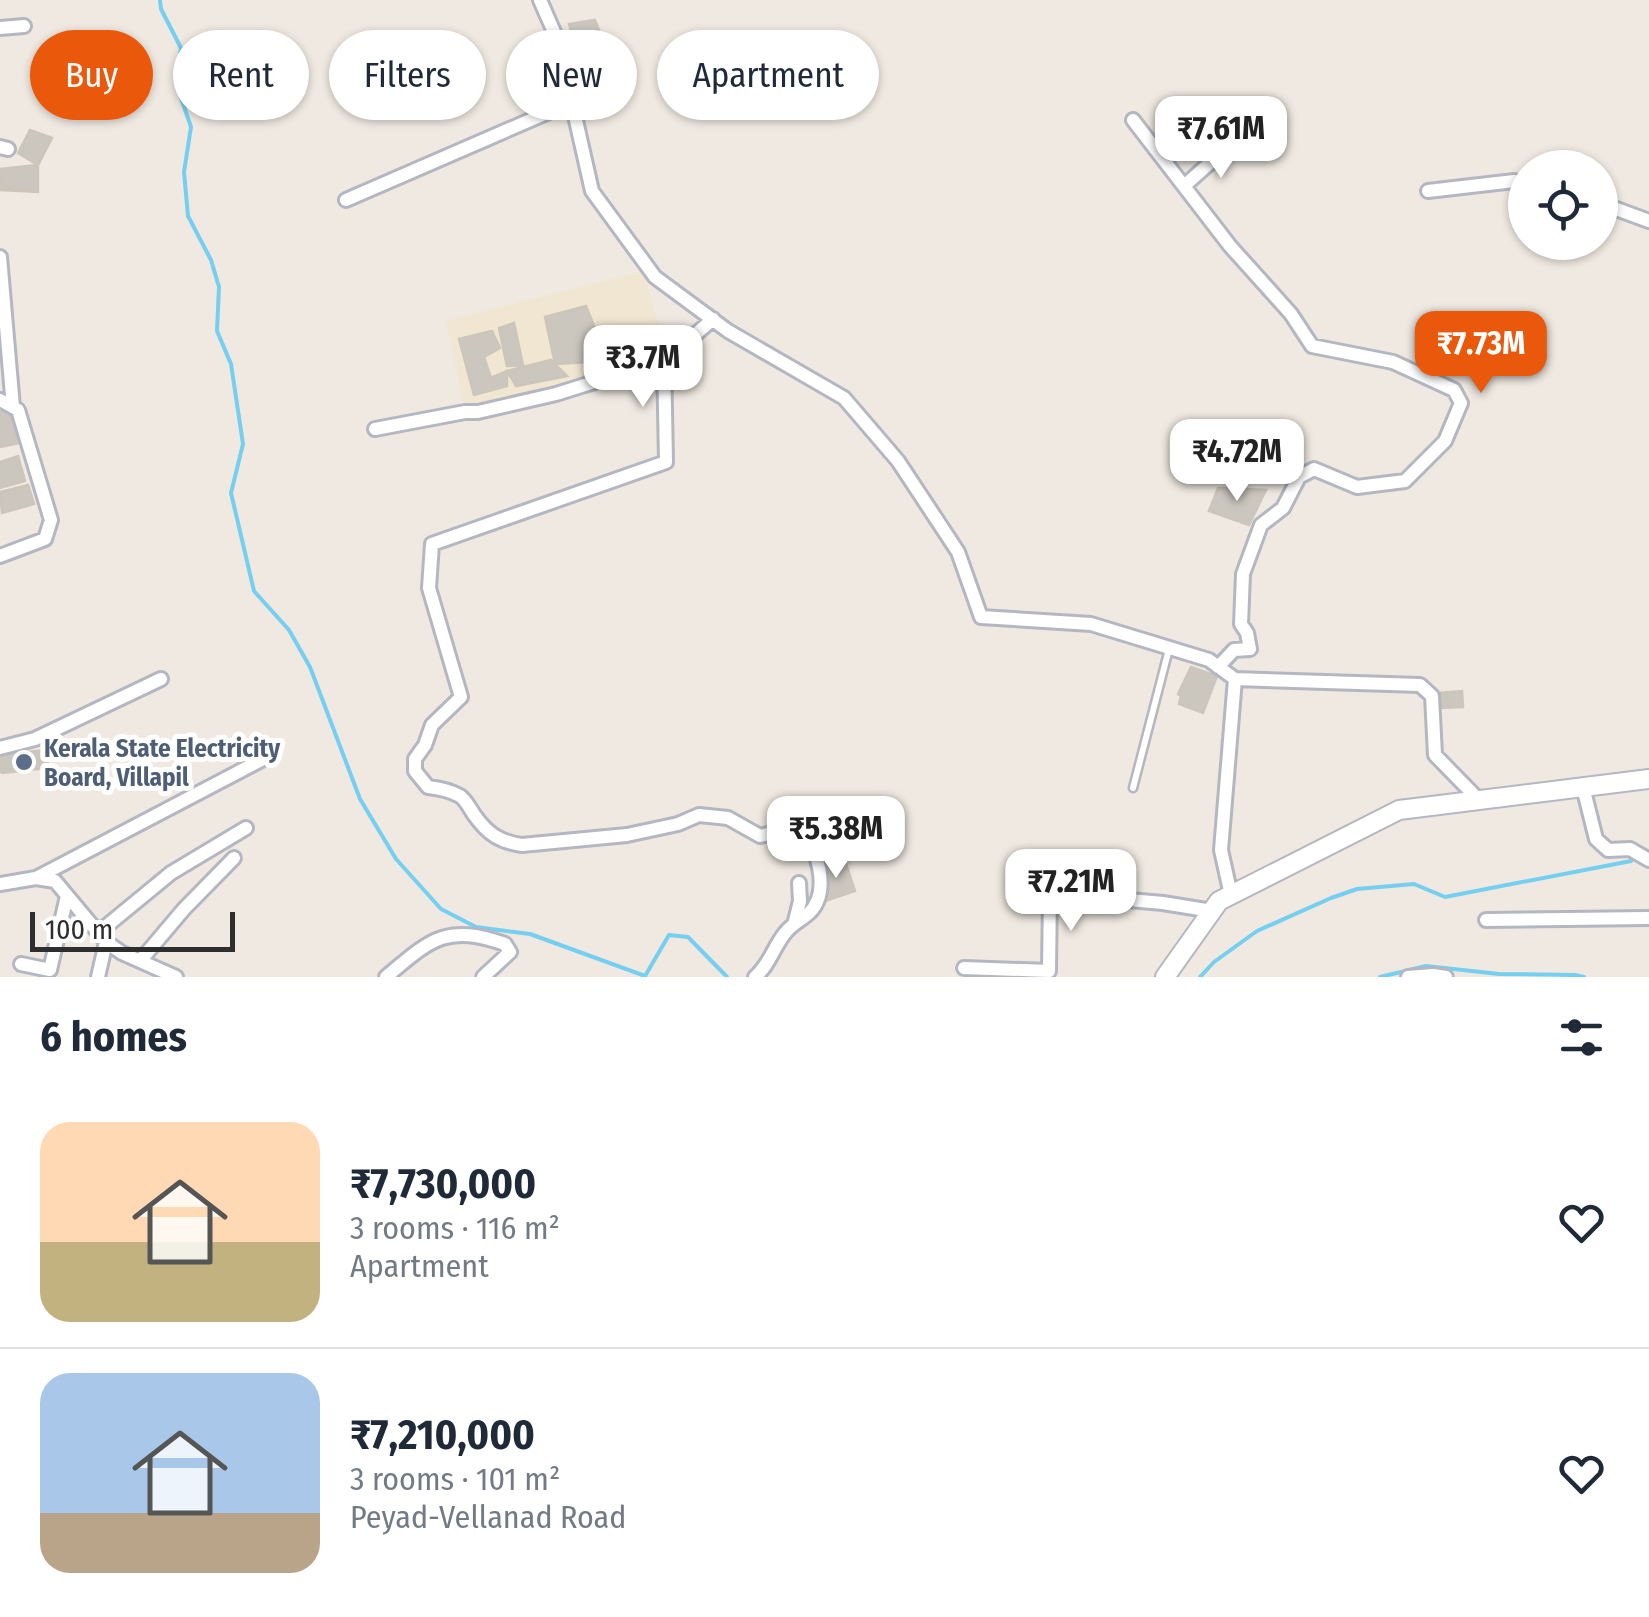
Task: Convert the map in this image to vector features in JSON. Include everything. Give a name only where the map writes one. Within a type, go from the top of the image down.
[{"type":"main road","points":[[1165,977],[1219,901],[1400,810],[1649,779]]},
{"type":"street","points":[[540,0],[553,30]]},
{"type":"street","points":[[0,28],[24,26]]},
{"type":"street","points":[[346,200],[530,120]]},
{"type":"street","points":[[576,120],[592,191],[655,277],[712,319],[844,398],[898,461],[958,552],[981,617],[1091,624],[1208,660],[1235,679],[1420,685],[1432,696],[1436,756],[1479,800]]},
{"type":"street","points":[[1133,120],[1230,246],[1291,314],[1312,346],[1393,362],[1454,390],[1461,403],[1445,441],[1406,481],[1357,487],[1314,469],[1298,478],[1283,508],[1262,524],[1244,574],[1240,624],[1250,649],[1234,650],[1218,666]]},
{"type":"street","points":[[1184,186],[1230,144]]},
{"type":"street","points":[[1428,192],[1508,183]]},
{"type":"street","points":[[1618,210],[1649,221]]},
{"type":"street","points":[[0,257],[13,407]]},
{"type":"street","points":[[375,429],[556,394],[658,360],[681,347],[712,319]]},
{"type":"street","points":[[658,360],[666,462],[432,544],[429,588],[461,697],[432,726],[415,759],[415,771],[428,787],[462,798],[492,834],[505,842],[522,845],[627,834],[678,824],[699,815],[728,818],[760,836],[802,826],[819,862],[820,894],[811,912],[795,922],[778,943],[765,970],[755,977]]},
{"type":"street","points":[[0,400],[18,410],[51,520],[45,539],[0,556]]},
{"type":"street","points":[[0,748],[34,738],[161,679]]},
{"type":"street","points":[[1231,895],[1221,850],[1235,679]]},
{"type":"street","points":[[0,884],[36,878],[267,757]]},
{"type":"street","points":[[1583,787],[1596,838],[1608,850],[1630,848],[1649,860]]},
{"type":"street","points":[[98,977],[102,938],[172,873],[246,828]]},
{"type":"street","points":[[140,961],[234,858]]},
{"type":"street","points":[[36,878],[55,881],[102,938],[176,977]]},
{"type":"street","points":[[795,922],[799,883]]},
{"type":"street","points":[[964,968],[1049,971],[1050,893],[1212,911]]},
{"type":"street","points":[[22,964],[50,970],[68,896]]},
{"type":"street","points":[[1486,920],[1649,918]]},
{"type":"street","points":[[386,977],[439,937],[466,935],[505,944],[510,952],[483,977]]},
{"type":"street","points":[[1408,977],[1446,977]]},
{"type":"lane","points":[[1133,788],[1170,648]]},
{"type":"shaded area","points":[[643,271],[669,360],[465,409],[446,321]]},
{"type":"building","points":[[595,20],[599,30],[571,30],[569,24]]},
{"type":"building","points":[[30,130],[52,138],[38,165],[18,153]]},
{"type":"building","points":[[38,165],[38,192],[1,190],[0,169]]},
{"type":"building","points":[[586,306],[608,361],[555,364],[545,317]]},
{"type":"building","points":[[514,323],[523,365],[507,366],[499,328]]},
{"type":"building","points":[[492,331],[500,348],[484,357],[491,378],[507,371],[507,386],[474,395],[459,339]]},
{"type":"building","points":[[551,360],[567,376],[516,386],[507,371]]},
{"type":"building","points":[[11,409],[19,443],[0,447],[0,412]]},
{"type":"building","points":[[18,456],[25,481],[0,488],[0,462]]},
{"type":"building","points":[[28,485],[34,504],[2,513],[0,492]]},
{"type":"building","points":[[1218,488],[1266,490],[1249,525],[1209,511]]},
{"type":"building","points":[[1191,667],[1217,676],[1203,713],[1179,704],[1178,694]]},
{"type":"building","points":[[1462,691],[1463,707],[1439,708],[1439,693]]},
{"type":"building","name":"Kerala State Electricity Board, Villapil","points":[[45,750],[49,768],[0,771],[0,755]]},
{"type":"building","points":[[845,861],[855,891],[822,902],[821,866]]},
{"type":"waterway","points":[[160,0],[181,48],[176,83],[191,127],[184,172],[188,216],[211,260],[219,287],[217,331],[231,364],[243,444],[231,493],[254,591],[289,630],[310,667],[360,799],[396,859],[441,909],[476,927],[530,934],[645,976],[669,935],[688,937],[727,977]]},
{"type":"waterway","points":[[1200,977],[1257,931],[1357,889],[1414,884],[1445,897],[1631,861]]},
{"type":"waterway","points":[[1380,977],[1426,966],[1584,977]]},
{"type":"place","name":"Kerala State Electricity Board, Villapil","points":[[24,762]]}]
